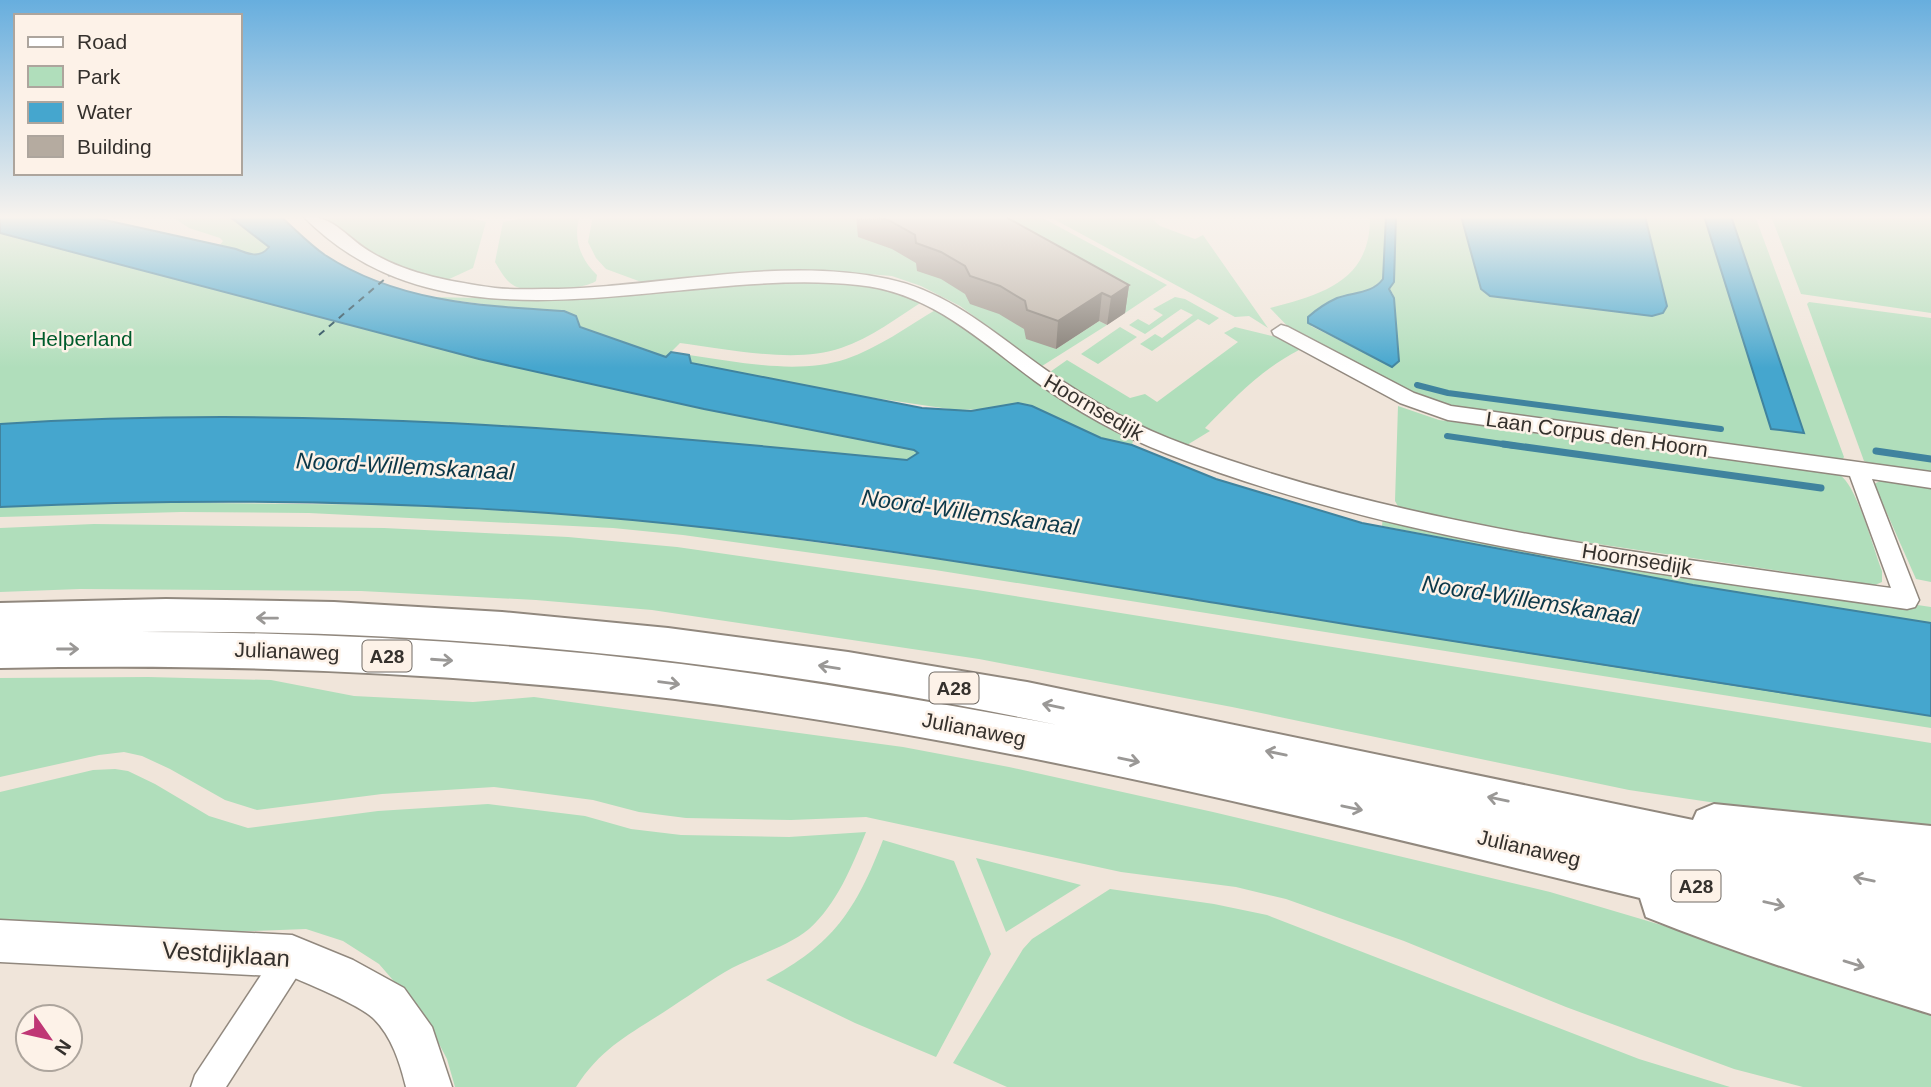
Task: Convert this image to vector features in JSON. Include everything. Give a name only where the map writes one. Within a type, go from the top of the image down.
[{"type":"highway","name":"Julianaweg","points":[[0,619],[188,616],[335,619],[515,630],[664,644],[808,664],[1023,699],[1565,813],[1931,894]]},
{"type":"highway","name":"Julianaweg","points":[[0,651],[272,648],[507,664],[773,695],[988,731],[1493,839],[1931,940]]},
{"type":"highway","name":"A28","points":[[1565,813],[1785,831],[1931,849]]},
{"type":"highway","name":"A28","points":[[1493,839],[1766,937],[1931,988]]},
{"type":"street","name":"Hoornsedijk","points":[[382,267],[421,281],[474,291],[584,294],[796,277],[854,278],[894,286],[955,310],[1083,404],[1153,441],[1231,470],[1322,496],[1517,539],[1907,600],[1858,470]]},
{"type":"street","name":"Laan Corpus den Hoorn","points":[[1281,331],[1407,398],[1448,413],[1931,480]]},
{"type":"street","name":"Vestdijklaan","points":[[0,941],[292,956],[338,975],[389,1003],[416,1043],[429,1087]]},
{"type":"street","points":[[206,1087],[292,956]]},
{"type":"green space","name":"Helperland","points":[[0,267],[128,267],[479,359],[918,453],[907,460],[568,430],[341,419],[227,417],[0,424]]},
{"type":"green space","points":[[394,267],[473,267],[445,281]]},
{"type":"green space","points":[[498,267],[589,267],[597,275],[596,281],[580,287],[541,290],[519,288],[503,275]]},
{"type":"green space","points":[[604,267],[1000,267],[1041,287],[1056,349],[1099,321],[1107,325],[1042,366],[960,306],[921,286],[892,276],[817,270],[644,283]]},
{"type":"green space","points":[[1044,267],[1133,267],[1167,285],[1125,313]]},
{"type":"green space","points":[[1142,267],[1225,267],[1268,328],[1249,316],[1235,317]]},
{"type":"green space","points":[[1355,267],[1384,267],[1383,279],[1372,289],[1338,298],[1311,326],[1393,367],[1393,294],[1389,289],[1394,281],[1394,267],[1475,267],[1481,289],[1490,296],[1652,316],[1667,305],[1658,267],[1720,267],[1771,429],[1803,433],[1748,267],[1774,267],[1844,457],[1842,460],[1456,408],[1427,401],[1295,334],[1270,308],[1325,290]]},
{"type":"green space","points":[[1791,267],[1931,267],[1931,313],[1801,294]]},
{"type":"green space","points":[[735,284],[872,284],[925,300],[863,339],[823,353],[761,354],[680,343],[666,357],[580,327],[576,316],[428,297],[538,299],[607,296]]},
{"type":"green space","points":[[1175,297],[1185,299],[1219,318],[1209,325],[1198,319],[1152,351],[1140,344],[1155,334],[1162,338],[1193,315],[1181,309],[1145,334],[1129,325],[1138,319],[1149,325],[1163,315],[1153,309]]},
{"type":"green space","points":[[1809,302],[1931,318],[1931,473],[1864,461],[1807,304]]},
{"type":"green space","points":[[937,309],[1082,412],[1133,441],[1132,445],[1101,438],[1032,406],[1018,403],[986,409],[956,410],[827,391],[691,363],[689,355],[768,366],[827,364],[870,349]]},
{"type":"green space","points":[[1120,327],[1137,337],[1098,364],[1081,354]]},
{"type":"green space","points":[[1235,327],[1280,338],[1299,350],[1249,385],[1205,428],[1210,431],[1187,445],[1172,442],[1135,426],[1050,372],[1067,360],[1130,398],[1145,394],[1157,402],[1238,342],[1224,333]]},
{"type":"green space","points":[[1398,406],[1439,420],[1840,475],[1847,482],[1859,505],[1882,571],[1882,582],[1875,585],[1530,534],[1399,508],[1395,501]]},
{"type":"green space","points":[[1880,481],[1931,488],[1931,582],[1916,579],[1874,484]]},
{"type":"green space","points":[[112,502],[397,505],[582,515],[699,526],[995,567],[1931,716],[1931,728],[935,570],[683,535],[613,528],[309,513],[181,512],[0,517],[0,507]]},
{"type":"green space","points":[[1383,516],[1683,570],[1931,607],[1931,623],[1693,585],[1382,526]]},
{"type":"green space","points":[[94,524],[384,528],[568,537],[677,547],[977,590],[1931,743],[1931,835],[1629,790],[1232,707],[979,659],[652,610],[536,600],[361,591],[80,589],[0,592],[0,528]]},
{"type":"green space","points":[[0,678],[271,680],[354,696],[473,702],[534,697],[903,747],[1009,767],[1213,812],[1550,892],[1931,1005],[1931,1087],[1803,1087],[1734,1069],[1566,1007],[1404,941],[1286,899],[1236,887],[1121,872],[866,817],[791,820],[686,818],[639,812],[593,800],[494,787],[382,794],[257,810],[225,800],[170,769],[142,756],[124,752],[0,777]]},
{"type":"green space","points":[[93,770],[128,771],[155,784],[209,816],[248,828],[378,811],[488,804],[585,816],[631,829],[681,835],[789,837],[866,832],[836,896],[809,929],[782,946],[725,972],[632,1032],[597,1060],[576,1087],[455,1087],[447,1059],[425,1017],[379,964],[343,941],[306,929],[227,932],[0,924],[0,792]]},
{"type":"green space","points":[[883,840],[954,861],[991,954],[936,1057],[855,1023],[766,980],[809,953],[840,923],[863,886]]},
{"type":"green space","points":[[976,858],[1081,885],[1006,932]]},
{"type":"green space","points":[[1110,889],[1214,904],[1267,915],[1639,1059],[1730,1087],[1007,1087],[953,1063],[1023,949],[1032,939]]},
{"type":"water","name":"Noord-Willemskanaal","points":[[128,267],[346,267],[381,283],[440,299],[564,311],[576,316],[580,327],[666,357],[671,352],[689,355],[691,363],[922,408],[971,411],[1018,403],[1032,406],[1101,438],[1132,445],[1216,479],[1362,523],[1693,585],[1931,623],[1931,716],[981,565],[665,523],[513,511],[293,502],[147,502],[0,507],[0,424],[227,417],[341,419],[568,430],[907,460],[918,453],[479,359]]},
{"type":"water","points":[[1384,267],[1394,267],[1394,282],[1389,289],[1394,298],[1399,361],[1392,367],[1308,323],[1308,317],[1325,304],[1368,290],[1383,279]]},
{"type":"water","points":[[1475,267],[1657,267],[1667,306],[1663,313],[1652,316],[1490,296],[1481,289]]},
{"type":"water","points":[[1720,267],[1748,267],[1804,433],[1771,429]]},
{"type":"building","points":[[965,267],[1096,267],[1129,285],[1111,297],[1102,293],[1058,321],[1027,310],[1025,301],[1000,286],[970,276]]},
{"type":"waterway","points":[[1417,385],[1448,393],[1721,429]]},
{"type":"waterway","points":[[1447,436],[1516,446]]},
{"type":"waterway","points":[[1503,444],[1821,488]]},
{"type":"waterway","points":[[1876,451],[1931,459]]},
{"type":"ferry route","points":[[319,335],[393,272]]}]
